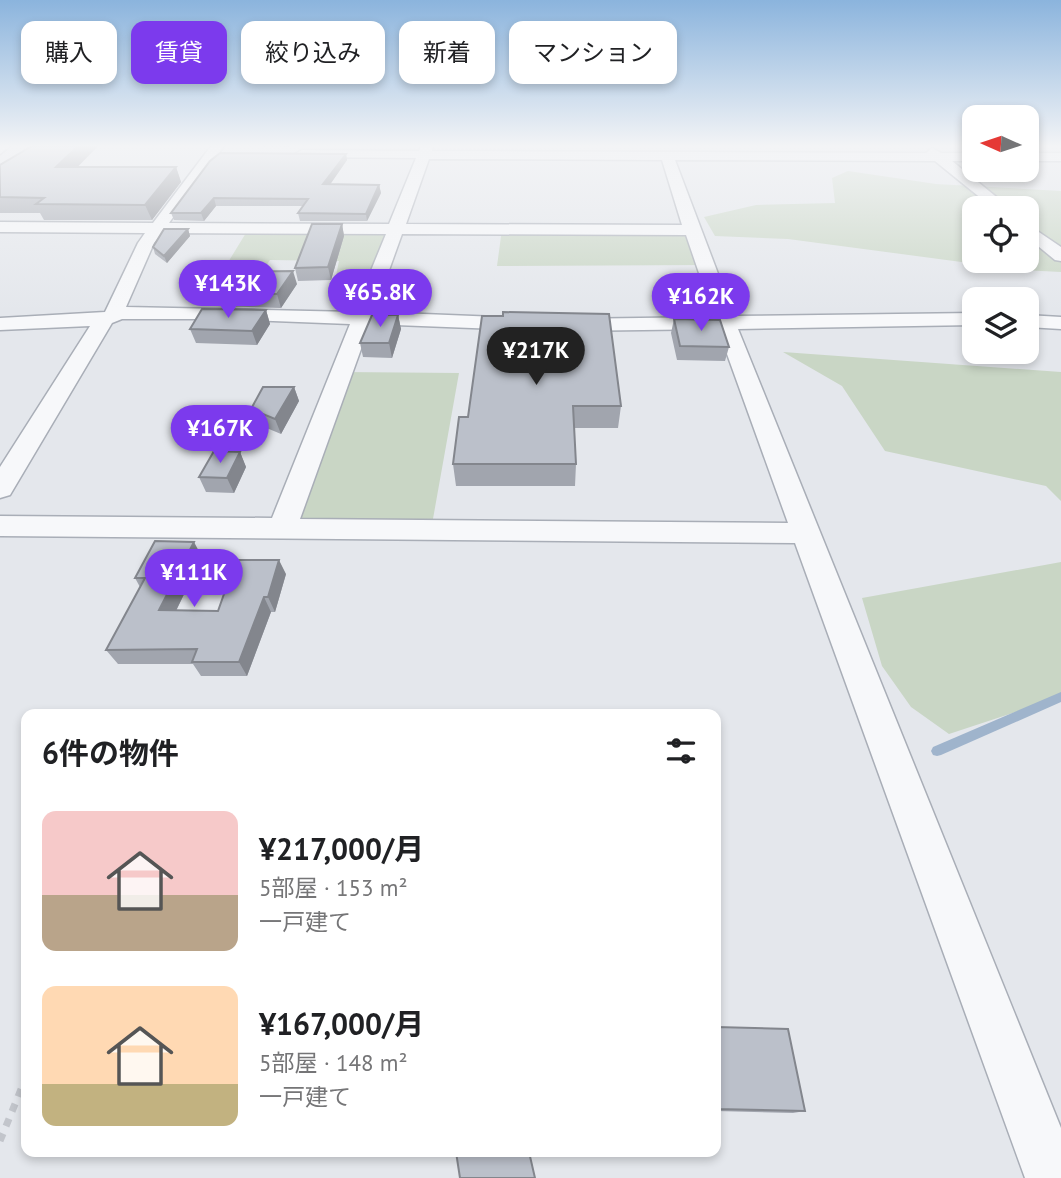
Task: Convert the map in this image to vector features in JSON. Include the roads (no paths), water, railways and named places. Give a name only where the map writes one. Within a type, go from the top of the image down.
[{"type":"street","points":[[0,489],[112,316],[146,243],[180,201]]},
{"type":"street","points":[[282,529],[406,201]]},
{"type":"street","points":[[684,201],[705,268],[1053,1178]]},
{"type":"street","points":[[0,227],[694,230]]},
{"type":"street","points":[[1039,239],[1061,256]]},
{"type":"street","points":[[0,324],[112,316],[729,325],[962,319]]},
{"type":"street","points":[[1039,322],[1061,323]]},
{"type":"street","points":[[0,526],[807,533]]},
{"type":"waterway","points":[[937,751],[1061,697]]}]
